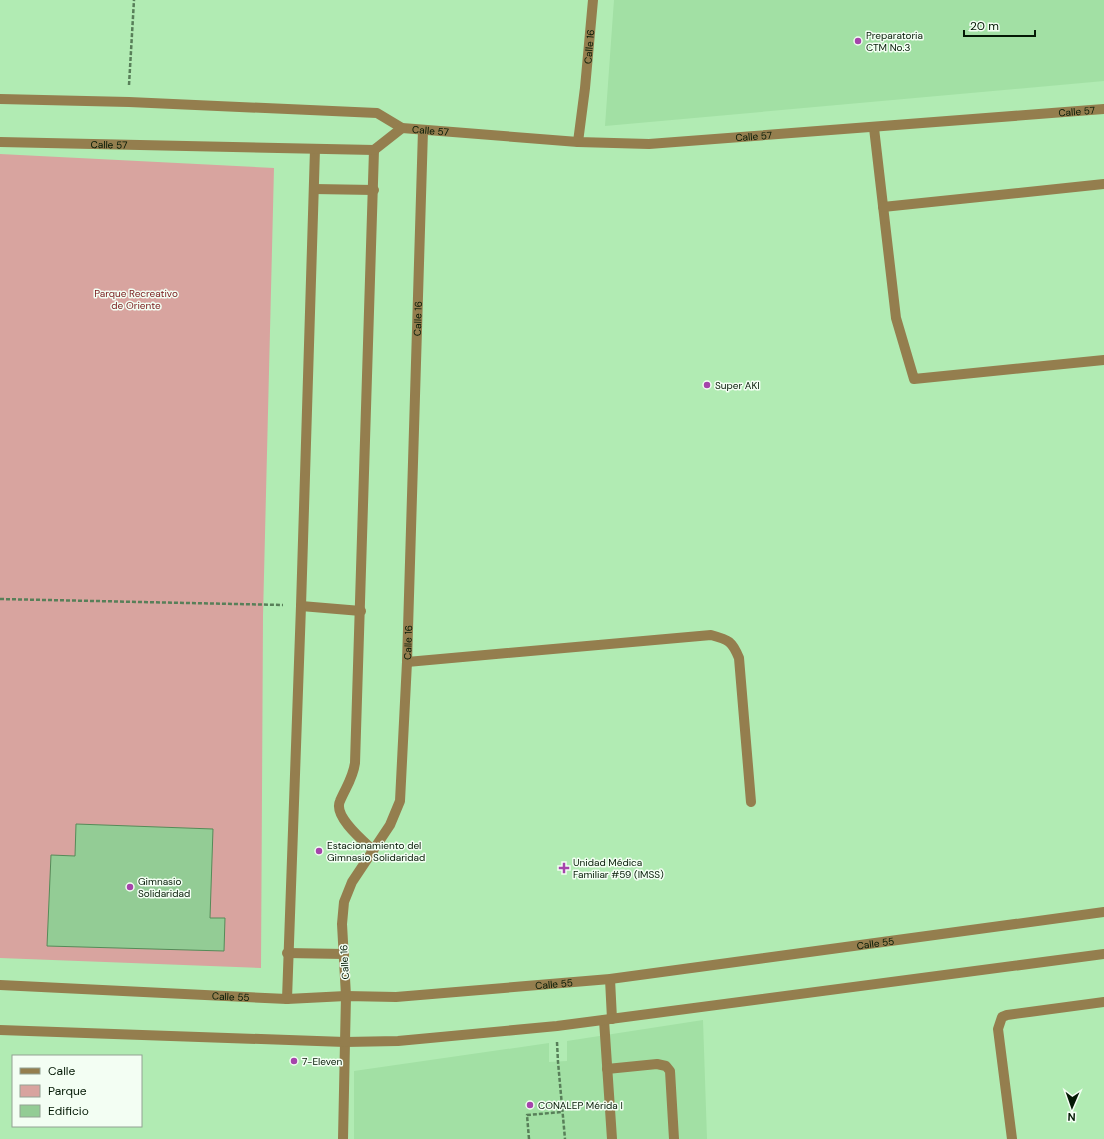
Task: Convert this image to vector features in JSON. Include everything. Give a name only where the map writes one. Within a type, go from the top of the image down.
[{"type":"street","name":"Calle 16","points":[[578,142],[585,88],[593,0]]},
{"type":"street","name":"Calle 57","points":[[0,99],[129,102],[377,113],[402,128],[578,142],[649,144],[874,128],[1104,109]]},
{"type":"street","name":"Calle 57","points":[[0,142],[374,150],[402,128]]},
{"type":"street","points":[[874,128],[896,318],[914,379],[1104,360]]},
{"type":"street","name":"Calle 16","points":[[343,1139],[346,996],[342,924],[344,902],[352,882],[390,825],[400,801],[406,662],[423,130]]},
{"type":"street","points":[[287,1000],[315,149]]},
{"type":"street","points":[[373,850],[354,832],[340,813],[339,802],[351,782],[355,763],[361,612],[374,150]]},
{"type":"street","points":[[883,206],[1104,184]]},
{"type":"street","points":[[314,189],[374,190]]},
{"type":"street","points":[[301,606],[361,612]]},
{"type":"street","points":[[406,662],[711,635],[728,640],[739,658],[751,802]]},
{"type":"street","name":"Calle 55","points":[[0,985],[287,1000],[346,996],[396,997],[610,979],[1104,912]]},
{"type":"street","points":[[288,953],[344,954]]},
{"type":"street","points":[[0,1030],[344,1042],[398,1042],[608,1020],[1104,954]]},
{"type":"street","points":[[610,979],[608,1069],[612,1139]]},
{"type":"street","points":[[1012,1139],[998,1029],[1002,1017],[1007,1015],[1104,1002]]},
{"type":"street","points":[[608,1069],[657,1064],[666,1066],[670,1071],[674,1139]]},
{"type":"path","points":[[129,102],[134,0]]},
{"type":"path","points":[[0,599],[301,606]]},
{"type":"path","points":[[558,1062],[565,1139]]},
{"type":"path","points":[[529,1139],[526,1115],[562,1112]]},
{"type":"shaded area","name":"Preparatoria CTM No.3","points":[[614,0],[1104,0],[1104,81],[605,126]]},
{"type":"shaded area","name":"CONALEP Mérida I","points":[[703,1020],[707,1139],[354,1139],[354,1071],[549,1043],[549,1062],[567,1061],[567,1041]]},
{"type":"green space","name":"Parque Recreativo de Oriente","points":[[0,154],[274,168],[263,616],[261,968],[0,958]]},
{"type":"building","name":"Gimnasio Solidaridad","points":[[76,824],[213,829],[210,918],[225,918],[224,951],[47,946],[51,855],[75,856]]},
{"type":"place","name":"Preparatoria CTM No.3","points":[[858,41]]},
{"type":"place","name":"Super AKI","points":[[707,385]]},
{"type":"place","name":"Estacionamiento del Gimnasio Solidaridad","points":[[319,851]]},
{"type":"place","name":"Unidad Médica Familiar #59 (IMSS)","points":[[564,868]]},
{"type":"place","name":"Gimnasio Solidaridad","points":[[130,887]]},
{"type":"place","name":"7-Eleven","points":[[294,1061]]},
{"type":"place","name":"CONALEP Mérida I","points":[[530,1105]]}]
